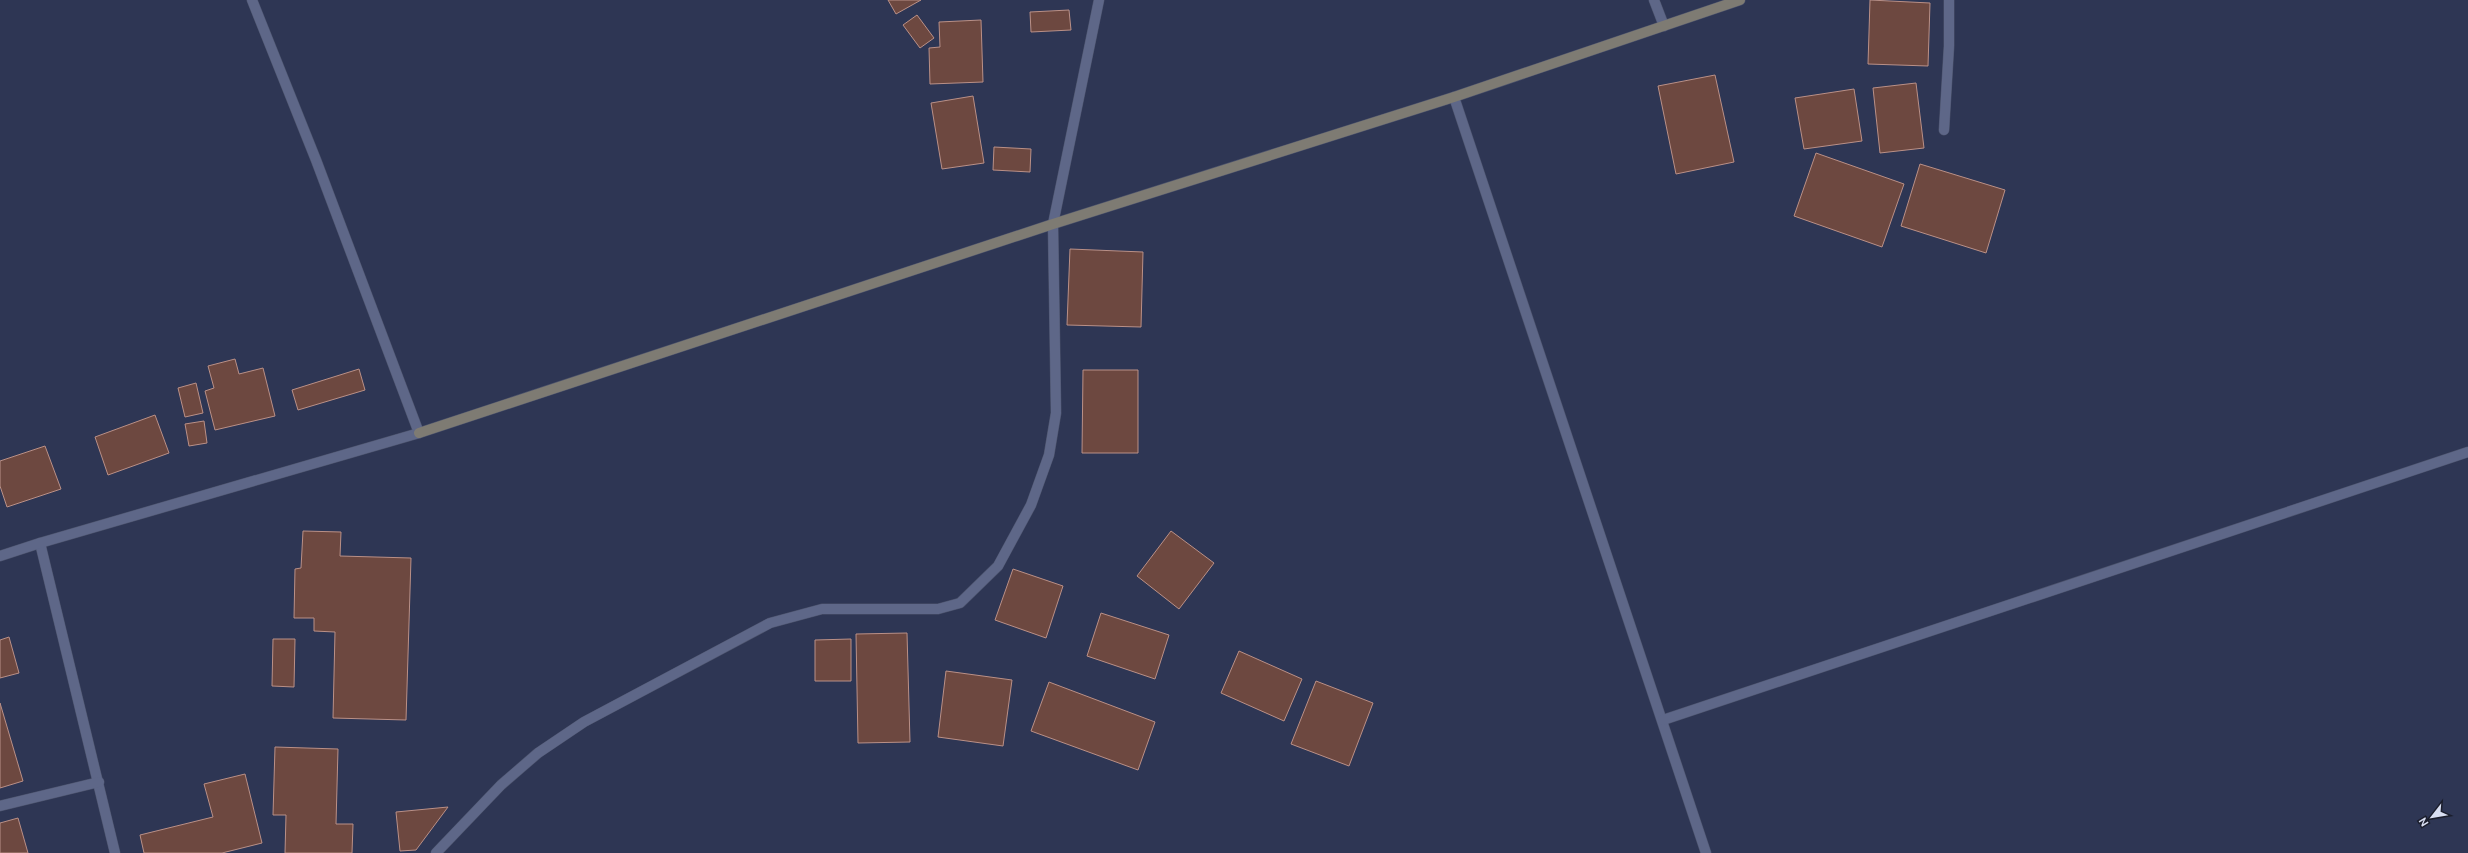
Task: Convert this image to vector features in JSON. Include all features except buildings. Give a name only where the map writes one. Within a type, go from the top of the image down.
[{"type":"street","points":[[252,0],[316,160],[420,433]]},
{"type":"street","points":[[436,853],[501,785],[538,753],[584,722],[763,627],[822,609],[938,609],[960,603],[998,566],[1031,505],[1049,456],[1056,413],[1053,224],[1099,0]]},
{"type":"street","points":[[1654,0],[1664,26]]},
{"type":"street","points":[[0,556],[40,543],[420,433],[1053,224],[1454,97],[1740,0]]},
{"type":"street","points":[[1944,130],[1949,46],[1949,0]]},
{"type":"street","points":[[1454,97],[1663,720],[1706,853]]},
{"type":"street","points":[[1663,720],[2468,452]]},
{"type":"street","points":[[40,543],[115,853]]},
{"type":"street","points":[[0,806],[99,782]]}]
